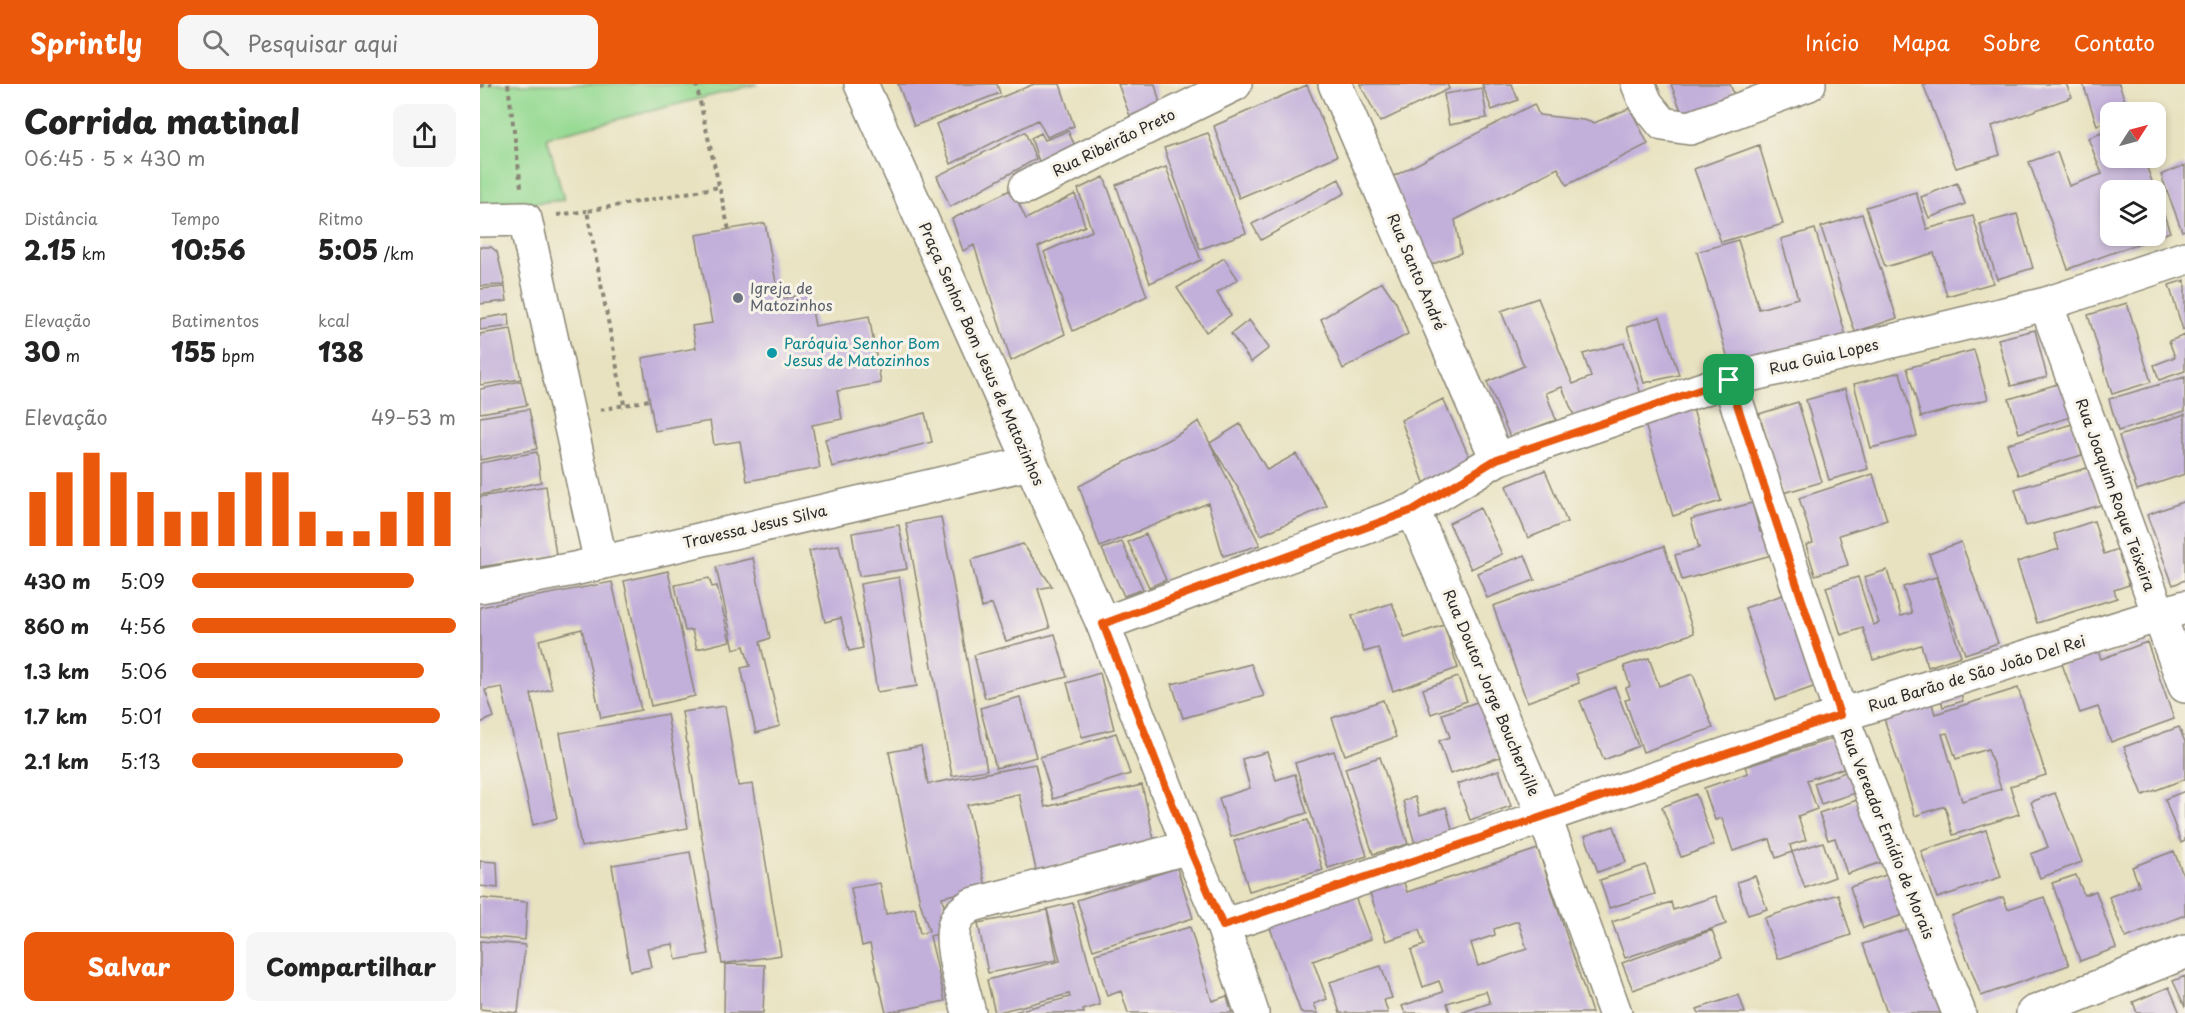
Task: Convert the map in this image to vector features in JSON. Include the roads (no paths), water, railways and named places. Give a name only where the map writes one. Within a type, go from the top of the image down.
[{"type":"street","name":"Praça Senhor Bom Jesus de Matozinhos","points":[[861,84],[1103,624],[1189,847],[1223,926],[1252,1013]]},
{"type":"street","name":"Rua Ribeirão Preto","points":[[1026,187],[1235,84]]},
{"type":"street","name":"Rua Santo André","points":[[1335,84],[1497,459]]},
{"type":"street","points":[[1638,84],[1646,103],[1663,124],[1690,128],[1809,84]]},
{"type":"street","points":[[480,220],[525,219],[601,563]]},
{"type":"street","name":"Rua Guia Lopes","points":[[1103,624],[1413,510],[1497,459],[1729,380],[2046,304],[2185,258]]},
{"type":"street","name":"Rua Joaquim Roque Teixeira","points":[[2046,304],[2172,613],[2185,686]]},
{"type":"street","name":"Rua Vereador Emídio de Morais","points":[[1729,380],[1840,715],[1959,1013]]},
{"type":"street","name":"Travessa Jesus Silva","points":[[480,586],[601,563],[1030,463]]},
{"type":"street","name":"Rua Doutor Jorge Boucherville","points":[[1413,510],[1545,818],[1615,1013]]},
{"type":"street","name":"Rua Barão de São João Del Rei","points":[[1223,926],[1545,818],[1840,715],[2172,613]]},
{"type":"street","points":[[969,1013],[956,958],[954,924],[960,913],[972,905],[1189,847]]},
{"type":"street","points":[[2033,1013],[2185,952]]},
{"type":"place","name":"Igreja de Matozinhos","points":[[738,298]]},
{"type":"place","name":"Paróquia Senhor Bom Jesus de Matozinhos","points":[[772,353]]}]
